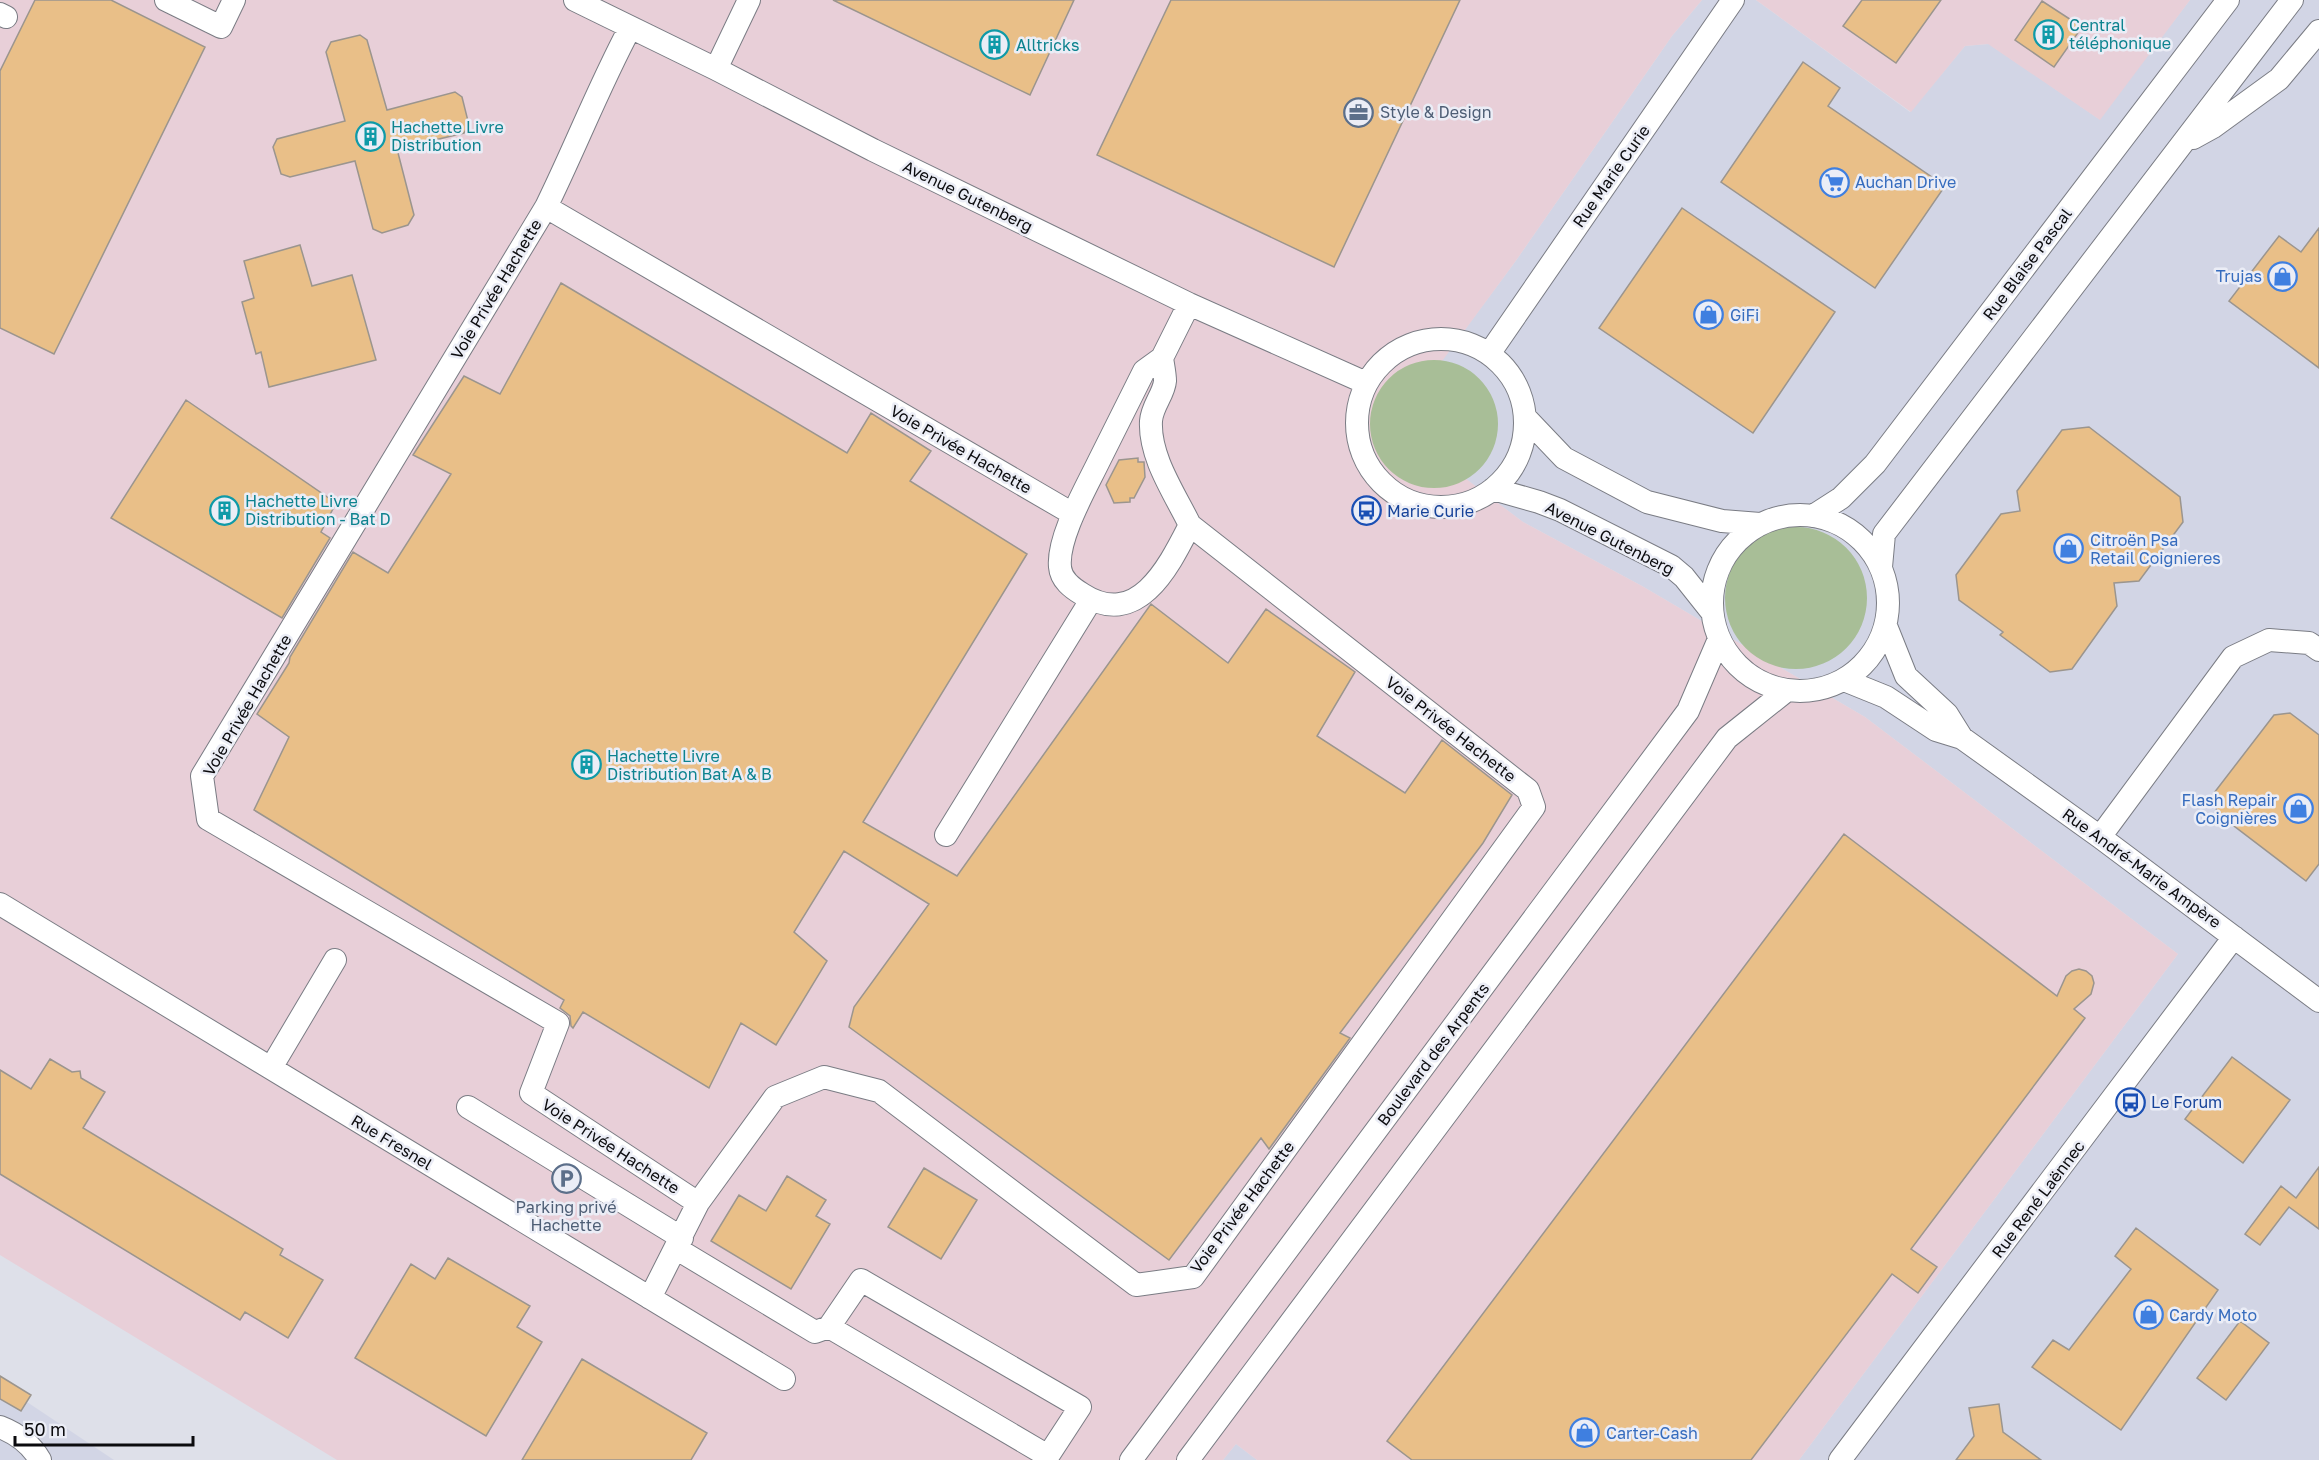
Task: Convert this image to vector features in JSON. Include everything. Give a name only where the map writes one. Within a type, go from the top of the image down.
[{"type":"street","points":[[166,0],[221,27],[234,0]]},
{"type":"street","name":"Avenue Gutenberg","points":[[575,0],[873,150],[1189,304],[1366,383]]},
{"type":"street","points":[[716,69],[750,0]]},
{"type":"street","name":"Rue Marie Curie","points":[[1490,354],[1733,0]]},
{"type":"street","name":"Rue Blaise Pascal","points":[[1813,516],[1841,498],[1875,464],[2228,0]]},
{"type":"street","points":[[1881,567],[1884,534],[2292,0]]},
{"type":"street","points":[[546,207],[570,160],[610,66],[630,28]]},
{"type":"street","points":[[2184,143],[2213,128],[2279,79],[2319,31]]},
{"type":"street","name":"Voie Privée Hachette","points":[[1162,358],[1165,382],[1154,405],[1151,420],[1152,436],[1158,458],[1190,525],[1528,790],[1534,807],[1193,1277],[1136,1285],[879,1091],[824,1077],[775,1096],[698,1203],[531,1093],[558,1023],[208,819],[202,776],[546,207],[1073,514],[1144,371],[1162,358],[1189,304]]},
{"type":"street","points":[[1435,338],[1464,341],[1490,354],[1507,371],[1520,392],[1525,417],[1523,441],[1512,468],[1493,489],[1467,503],[1439,507],[1411,502],[1386,488],[1367,466],[1357,439],[1356,410],[1366,383],[1383,360],[1407,345],[1435,338]]},
{"type":"street","points":[[1525,417],[1564,458],[1647,502],[1722,521],[1760,524]]},
{"type":"street","name":"Avenue Gutenberg","points":[[1493,489],[1560,510],[1671,566],[1684,577],[1712,611]]},
{"type":"street","points":[[1073,514],[1060,567],[1064,579],[1074,590],[1091,600],[1118,605],[1142,596],[1161,577],[1190,525]]},
{"type":"street","points":[[1790,515],[1813,516],[1838,523],[1863,541],[1881,567],[1887,586],[1889,605],[1886,626],[1875,650],[1861,668],[1844,680],[1815,691],[1786,691],[1769,687],[1750,677],[1733,661],[1719,639],[1712,611],[1716,575],[1728,552],[1742,536],[1760,524],[1790,515]]},
{"type":"street","points":[[946,835],[1091,600]]},
{"type":"street","points":[[1886,626],[1906,676],[1947,714],[1962,738]]},
{"type":"street","name":"Boulevard des Arpents","points":[[1131,1460],[1688,711],[1719,639]]},
{"type":"street","points":[[2100,837],[2233,657],[2269,639],[2309,643],[2319,650]]},
{"type":"street","points":[[1844,680],[1886,697],[1936,730],[1962,738]]},
{"type":"street","points":[[1188,1460],[1727,738],[1786,691]]},
{"type":"street","name":"Rue André-Marie Ampère","points":[[1962,738],[2100,837],[2319,1001]]},
{"type":"street","name":"Rue Fresnel","points":[[0,904],[784,1378]]},
{"type":"street","name":"Rue René Laënnec","points":[[1840,1460],[2234,937]]},
{"type":"street","points":[[271,1068],[335,960]]},
{"type":"street","points":[[468,1107],[815,1332],[829,1327],[861,1280],[1080,1407],[1048,1456],[829,1327]]},
{"type":"street","points":[[650,1298],[698,1203]]},
{"type":"street","points":[[0,1427],[13,1432],[33,1447],[40,1460]]},
{"type":"shaded area","points":[[0,0],[1702,0],[1672,36],[1515,262],[1395,425],[1523,522],[1642,586],[1865,717],[2178,954],[1799,1460],[1257,1460],[1236,1444],[1223,1460],[337,1460],[0,1255]]},
{"type":"shaded area","points":[[1702,0],[1756,0],[1910,112],[1965,46],[1989,44],[2099,119],[2190,0],[2319,0],[2319,1460],[1799,1460],[2178,954],[1865,717],[1642,586],[1523,522],[1394,425],[1515,262],[1672,36]]},
{"type":"shaded area","points":[[1756,0],[2190,0],[2100,120],[1988,44],[1965,46],[1911,112]]},
{"type":"shaded area","points":[[0,1384],[114,1460],[0,1460]]},
{"type":"shaded area","points":[[1236,1444],[1257,1460],[1223,1460]]},
{"type":"green space","points":[[1434,360],[1459,365],[1479,379],[1493,399],[1498,424],[1493,449],[1479,469],[1459,483],[1434,488],[1409,483],[1389,469],[1375,449],[1370,424],[1375,399],[1389,379],[1409,365]]},
{"type":"green space","points":[[1796,527],[1823,533],[1846,548],[1861,571],[1867,598],[1861,625],[1846,648],[1823,663],[1796,669],[1769,663],[1746,648],[1731,625],[1725,598],[1731,571],[1746,548],[1769,533]]},
{"type":"building","points":[[35,0],[111,0],[205,47],[54,354],[0,328],[0,71]]},
{"type":"building","name":"Alltricks","points":[[833,0],[1074,0],[1030,95]]},
{"type":"building","points":[[1171,0],[1460,0],[1334,267],[1097,155]]},
{"type":"building","points":[[1862,0],[1941,0],[1896,63],[1843,26]]},
{"type":"building","name":"Central téléphonique","points":[[2042,1],[2082,27],[2054,67],[2015,40]]},
{"type":"building","name":"Hachette Livre Distribution","points":[[360,35],[367,40],[387,110],[455,92],[462,97],[469,125],[464,133],[397,149],[414,215],[408,225],[382,233],[373,229],[355,161],[290,177],[281,174],[273,147],[277,139],[345,121],[326,52],[331,42]]},
{"type":"building","points":[[1803,62],[1840,88],[1828,106],[1945,186],[1875,288],[1721,182]]},
{"type":"building","points":[[1682,208],[1835,312],[1753,433],[1599,328]]},
{"type":"building","name":"Trujas","points":[[2319,228],[2319,368],[2229,301],[2279,236],[2301,252]]},
{"type":"building","points":[[300,245],[312,286],[352,275],[376,360],[269,387],[261,352],[256,354],[242,302],[254,298],[244,261]]},
{"type":"building","name":"Hachette Livre Distribution Bat A & B","points":[[561,283],[847,453],[871,413],[931,451],[910,481],[1027,554],[863,822],[957,876],[1151,604],[1228,663],[1266,609],[1355,672],[1317,736],[1405,793],[1442,740],[1512,795],[1483,843],[1340,1033],[1350,1038],[1269,1149],[1261,1138],[1169,1260],[849,1027],[854,1007],[929,904],[844,851],[794,932],[827,961],[776,1045],[741,1023],[709,1088],[583,1012],[573,1028],[570,1016],[560,1008],[564,1000],[254,810],[289,737],[257,714],[289,663],[290,657],[353,552],[388,573],[451,474],[413,455],[464,376],[500,394]]},
{"type":"building","name":"Hachette Livre Distribution - Bat D","points":[[186,400],[336,503],[321,532],[330,538],[282,618],[111,518]]},
{"type":"building","name":"Citroën Psa Retail Coignieres","points":[[2089,427],[2180,497],[2183,522],[2139,581],[2114,583],[2117,606],[2072,669],[2050,672],[2000,635],[2003,632],[1959,600],[1956,575],[2001,514],[2020,511],[2017,491],[2062,430]]},
{"type":"building","points":[[1138,458],[1138,462],[1144,462],[1145,477],[1134,498],[1130,498],[1130,502],[1114,503],[1106,485],[1119,460]]},
{"type":"building","points":[[2290,713],[2319,735],[2319,864],[2306,881],[2217,813],[2214,793],[2274,715]]},
{"type":"building","points":[[1844,834],[2057,996],[2066,976],[2072,971],[2079,969],[2086,971],[2092,976],[2094,983],[2091,994],[2074,1009],[2085,1018],[1911,1249],[1937,1267],[1918,1293],[1892,1274],[1751,1460],[1412,1460],[1387,1441]]},
{"type":"building","points":[[2232,1057],[2290,1100],[2243,1163],[2185,1119]]},
{"type":"building","points":[[50,1059],[72,1072],[80,1071],[81,1078],[105,1092],[83,1128],[283,1249],[280,1255],[323,1280],[288,1338],[245,1312],[240,1320],[0,1174],[0,1070],[31,1089]]},
{"type":"building","points":[[2319,1167],[2319,1229],[2289,1207],[2260,1245],[2245,1234],[2281,1186],[2296,1198]]},
{"type":"building","points":[[924,1168],[977,1200],[941,1259],[888,1227]]},
{"type":"building","points":[[787,1176],[826,1200],[816,1216],[830,1224],[791,1289],[711,1241],[739,1195],[766,1211]]},
{"type":"building","name":"Cardy Moto","points":[[2136,1228],[2218,1290],[2121,1430],[2032,1367],[2053,1340],[2069,1350],[2131,1269],[2115,1256]]},
{"type":"building","points":[[448,1258],[530,1306],[517,1327],[542,1342],[486,1436],[355,1358],[411,1264],[435,1279]]},
{"type":"building","points":[[2240,1321],[2269,1343],[2226,1400],[2197,1378]]},
{"type":"building","points":[[582,1359],[707,1433],[691,1460],[522,1460]]},
{"type":"building","points":[[0,1376],[31,1395],[21,1411],[0,1399]]},
{"type":"building","points":[[1999,1404],[2003,1432],[2041,1460],[1956,1460],[1974,1436],[1969,1408]]},
{"type":"place","name":"Central téléphonique","points":[[2048,34]]},
{"type":"place","name":"Alltricks","points":[[995,45]]},
{"type":"place","name":"Style & Design","points":[[1359,112]]},
{"type":"place","name":"Hachette Livre Distribution","points":[[370,136]]},
{"type":"place","name":"Auchan Drive","points":[[1834,182]]},
{"type":"place","name":"Trujas","points":[[2283,276]]},
{"type":"place","name":"GiFi","points":[[1709,315]]},
{"type":"place","name":"Hachette Livre Distribution - Bat D","points":[[224,510]]},
{"type":"place","name":"Marie Curie","points":[[1366,511]]},
{"type":"place","name":"Citroën Psa Retail Coignieres","points":[[2069,549]]},
{"type":"place","name":"Hachette Livre Distribution Bat A & B","points":[[586,765]]},
{"type":"place","name":"Flash Repair Coignières","points":[[2298,809]]},
{"type":"place","name":"Le Forum","points":[[2130,1102]]},
{"type":"place","name":"Parking privé Hachette","points":[[566,1179]]},
{"type":"place","name":"Cardy Moto","points":[[2148,1315]]},
{"type":"place","name":"Carter-Cash","points":[[1585,1433]]}]
